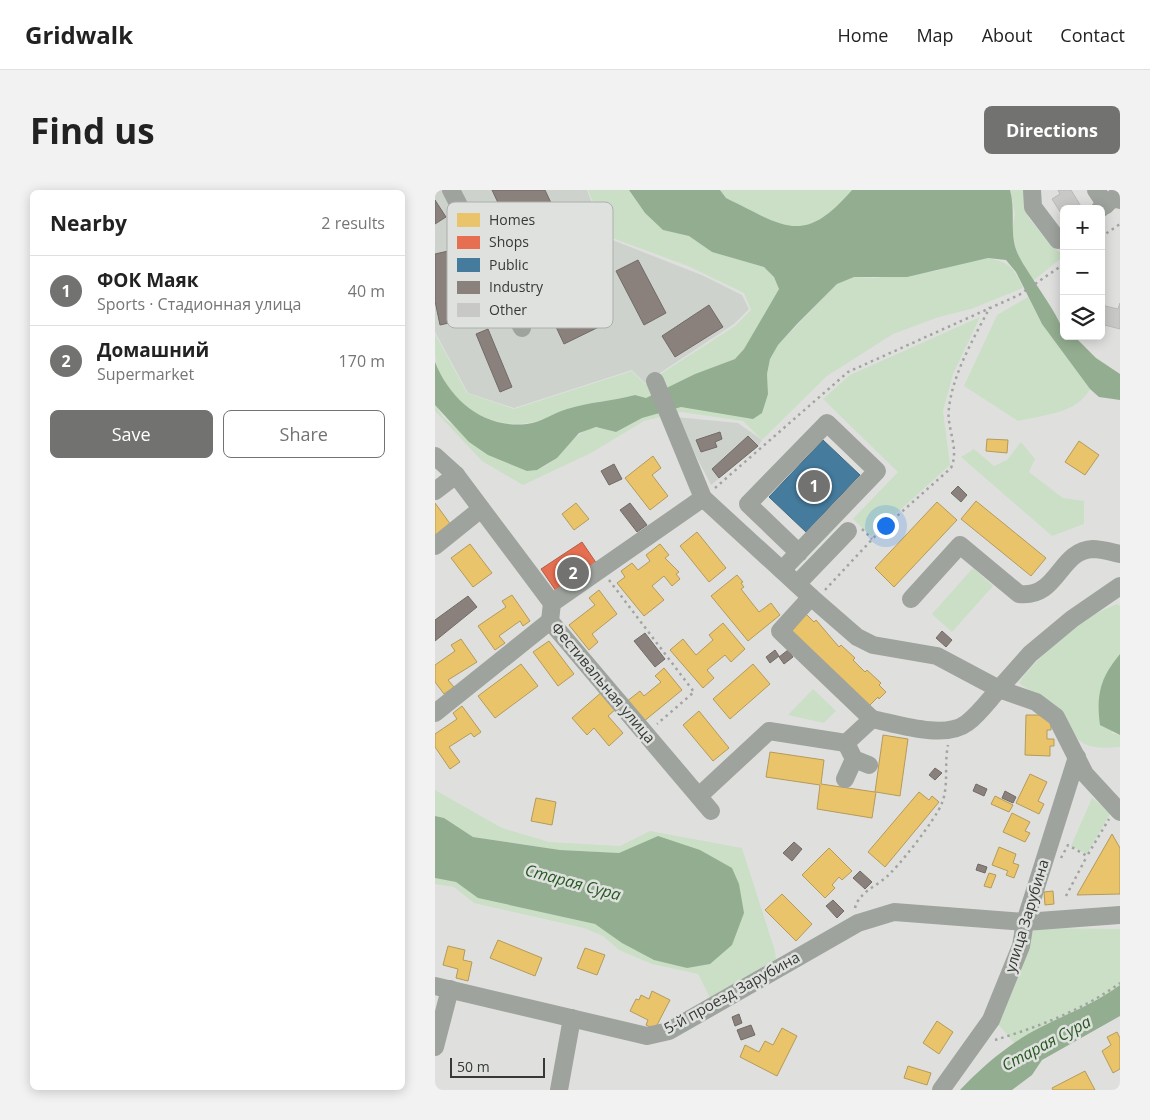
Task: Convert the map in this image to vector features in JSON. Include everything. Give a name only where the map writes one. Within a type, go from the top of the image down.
[{"type":"street","points":[[451,190],[457,202]]},
{"type":"street","points":[[1032,190],[1033,207],[1058,240],[1060,239]]},
{"type":"street","points":[[655,381],[703,498],[857,637],[873,645],[937,656],[999,689],[1036,702],[1056,717],[1085,774],[1120,812]]},
{"type":"street","points":[[782,570],[799,553],[877,471],[827,423],[748,504],[799,553]]},
{"type":"street","name":"Фестивальная улица","points":[[435,456],[456,475],[552,603],[550,621],[711,811]]},
{"type":"street","points":[[435,491],[456,475]]},
{"type":"street","points":[[552,603],[703,498]]},
{"type":"street","points":[[435,546],[481,509]]},
{"type":"street","points":[[797,584],[848,531]]},
{"type":"street","points":[[911,599],[960,545],[1019,594],[1030,595],[1044,590],[1078,553],[1092,549],[1120,554]]},
{"type":"street","points":[[813,599],[779,631],[872,719],[923,729],[950,731],[967,724],[1030,654],[1072,619],[1120,586]]},
{"type":"street","points":[[435,713],[550,621]]},
{"type":"street","points":[[846,743],[872,719]]},
{"type":"street","points":[[699,796],[769,731],[846,743],[862,762],[845,779]]},
{"type":"street","name":"улица Зарубина","points":[[941,1090],[995,1010],[1021,946],[1025,922],[1077,757]]},
{"type":"street","name":"5-й проезд Зарубина","points":[[443,988],[647,1036],[669,1031],[858,923],[893,912],[1025,922],[1120,915]]},
{"type":"street","points":[[435,1047],[443,988]]},
{"type":"street","points":[[559,1090],[572,1018]]},
{"type":"path","points":[[1105,234],[1120,224]]},
{"type":"path","points":[[703,498],[848,372],[1019,295],[1060,267]]},
{"type":"path","points":[[813,599],[878,533],[951,468],[955,459],[948,410],[958,375],[991,306]]},
{"type":"path","points":[[600,569],[694,692],[646,734]]},
{"type":"path","points":[[858,923],[855,909],[857,902],[873,886],[884,880],[923,834],[943,801],[950,731]]},
{"type":"path","points":[[1066,896],[1104,827]]},
{"type":"path","points":[[1071,846],[1087,856]]},
{"type":"path","points":[[975,1042],[987,1043],[1024,1032],[1058,1017],[1120,983]]},
{"type":"shaded area","points":[[435,190],[587,190],[592,202],[447,202],[447,328],[613,328],[613,240],[704,276],[742,295],[749,309],[734,324],[645,383],[632,370],[514,408],[468,393],[435,332]]},
{"type":"shaded area","points":[[588,190],[629,190],[645,213],[663,230],[689,236],[712,252],[764,267],[774,277],[779,289],[744,349],[735,359],[695,374],[646,398],[635,395],[584,405],[528,423],[513,424],[499,422],[471,410],[450,390],[442,377],[436,364],[435,334],[467,393],[514,409],[632,371],[645,384],[735,326],[751,310],[744,293],[688,266],[613,238],[613,202],[593,202]]},
{"type":"shaded area","points":[[720,190],[852,190],[835,208],[820,219],[806,225],[792,226],[763,217],[726,198]]},
{"type":"shaded area","points":[[1010,190],[1025,190],[1028,217],[1050,244],[1060,253],[1060,259],[1033,281],[1017,252],[1012,230],[1015,214]]},
{"type":"shaded area","points":[[988,258],[1007,264],[1017,275],[1023,288],[971,309],[939,317],[893,334],[827,376],[762,440],[743,421],[681,412],[644,421],[591,453],[523,485],[482,461],[435,411],[435,405],[451,424],[503,458],[528,469],[536,470],[553,461],[574,439],[589,429],[599,428],[616,432],[642,418],[681,407],[696,408],[768,394],[767,374],[770,359],[778,345],[837,284],[854,277],[875,278],[936,271],[964,262]]},
{"type":"shaded area","points":[[1028,297],[1042,324],[1090,389],[1077,404],[1068,409],[1018,421],[964,386],[997,315]]},
{"type":"shaded area","points":[[980,317],[953,374],[943,411],[950,465],[871,536],[853,519],[898,472],[823,399],[850,375]]},
{"type":"shaded area","points":[[676,417],[738,423],[762,440],[758,447],[711,485]]},
{"type":"shaded area","points":[[1021,442],[1035,459],[1029,472],[1063,498],[1084,501],[1084,524],[1052,536],[961,457],[974,449],[994,466],[1007,460]]},
{"type":"shaded area","points":[[973,568],[993,586],[952,632],[932,614]]},
{"type":"shaded area","points":[[1117,604],[1120,606],[1120,654],[1113,663],[1112,733],[1120,735],[1120,747],[1103,748],[1089,746],[1077,739],[1072,733],[1055,704],[1019,683],[1038,660],[1063,637],[1104,609]]},
{"type":"shaded area","points":[[813,689],[836,711],[824,723],[788,715]]},
{"type":"shaded area","points":[[435,790],[502,828],[549,842],[620,846],[650,831],[742,848],[775,951],[777,967],[712,1002],[698,974],[652,964],[619,950],[603,936],[584,928],[474,903],[454,887],[435,884],[435,878],[456,882],[478,898],[595,924],[623,943],[654,959],[688,968],[658,836],[619,853],[560,850],[473,837],[444,818],[435,816]]},
{"type":"shaded area","points":[[1092,798],[1111,812],[1087,854],[1071,846]]},
{"type":"shaded area","points":[[1038,928],[1120,929],[1120,985],[1095,1001],[1040,1028],[1015,1044],[998,1024],[1031,933]]},
{"type":"water","points":[[629,190],[720,190],[726,198],[763,217],[792,226],[806,225],[820,219],[835,208],[852,190],[1010,190],[1013,237],[1017,252],[1058,319],[1060,324],[1060,340],[1078,340],[1096,358],[1120,374],[1120,400],[1099,397],[1090,389],[1042,324],[1016,272],[1006,260],[988,258],[907,277],[854,277],[837,284],[778,345],[770,359],[767,374],[768,394],[762,413],[753,419],[681,407],[642,418],[616,432],[596,427],[579,433],[557,458],[537,470],[527,471],[488,455],[469,442],[435,405],[435,362],[441,376],[459,400],[471,409],[483,417],[497,422],[527,424],[584,405],[635,395],[646,398],[695,374],[735,359],[744,349],[779,289],[774,277],[764,267],[712,252],[689,236],[663,230],[645,213]]},
{"type":"water","points":[[1120,654],[1120,735],[1100,725],[1099,696],[1108,671]]},
{"type":"water","name":"Старая Сура","points":[[435,816],[444,818],[473,837],[560,850],[619,853],[658,836],[700,850],[732,868],[739,884],[744,913],[732,945],[710,964],[687,968],[654,960],[622,943],[595,924],[478,898],[456,882],[435,878]]},
{"type":"water","name":"Старая Сура","points":[[1120,985],[1120,1016],[1042,1060],[1032,1075],[1012,1090],[960,1090],[992,1060],[1028,1034],[1098,999]]},
{"type":"building: Homes","points":[[987,439],[1008,440],[1007,453],[986,451]]},
{"type":"building: Homes","points":[[1079,441],[1099,455],[1085,475],[1065,462]]},
{"type":"building: Homes","points":[[653,456],[661,468],[652,475],[668,496],[650,510],[625,478]]},
{"type":"building: Homes","points":[[976,501],[1046,558],[1031,576],[961,519]]},
{"type":"building: Homes","points":[[937,502],[957,520],[894,587],[875,568]]},
{"type":"building: Homes","points":[[435,503],[451,525],[435,537]]},
{"type":"building: Homes","points":[[576,503],[589,519],[574,530],[562,514]]},
{"type":"building: Homes","points":[[697,532],[726,568],[709,582],[680,546]]},
{"type":"building: Homes","points":[[470,544],[492,573],[473,587],[451,558]]},
{"type":"building: Homes","points":[[660,544],[669,555],[665,558],[679,572],[676,574],[680,579],[672,586],[664,576],[652,586],[664,600],[644,616],[617,583],[625,577],[621,571],[632,563],[638,570],[650,561],[646,555]]},
{"type":"building: Homes","points":[[737,575],[743,582],[741,583],[744,587],[741,589],[759,612],[771,603],[780,615],[748,641],[711,596]]},
{"type":"building: Homes","points":[[599,590],[617,614],[592,634],[598,642],[589,650],[569,625],[595,605],[589,598]]},
{"type":"building: Homes","points":[[512,595],[530,621],[523,626],[520,621],[499,636],[505,643],[495,650],[478,626],[506,607],[502,601]]},
{"type":"building: Homes","points":[[806,614],[814,622],[816,620],[839,647],[841,645],[855,658],[853,660],[865,672],[867,670],[881,683],[879,685],[886,692],[879,699],[878,697],[869,706],[792,631]]},
{"type":"building: Homes","points":[[723,623],[745,649],[731,662],[725,655],[707,670],[714,678],[703,688],[670,650],[683,639],[696,655],[713,640],[709,635]]},
{"type":"building: Homes","points":[[461,639],[477,662],[448,680],[454,687],[444,694],[435,682],[435,665],[455,651],[451,645]]},
{"type":"building: Homes","points":[[549,641],[574,674],[558,686],[533,652]]},
{"type":"building: Homes","points":[[521,664],[538,686],[495,718],[478,696]]},
{"type":"building: Homes","points":[[753,664],[770,684],[730,719],[713,699]]},
{"type":"building: Homes","points":[[664,668],[682,690],[643,722],[626,702],[640,691],[644,696],[661,682],[655,676]]},
{"type":"building: Homes","points":[[603,691],[617,708],[608,716],[623,733],[609,746],[594,728],[587,735],[572,718]]},
{"type":"building: Homes","points":[[462,706],[481,732],[474,737],[471,733],[449,747],[460,762],[450,769],[435,747],[435,734],[457,719],[453,713]]},
{"type":"building: Homes","points":[[699,711],[729,748],[713,761],[683,725]]},
{"type":"building: Homes","points":[[1026,715],[1046,715],[1051,722],[1051,730],[1047,730],[1047,739],[1054,739],[1054,746],[1050,746],[1050,756],[1025,755]]},
{"type":"building: Homes","points":[[883,735],[908,739],[900,796],[876,792],[872,818],[817,809],[820,785],[766,777],[770,752],[824,760],[821,784],[875,792]]},
{"type":"building: Homes","points":[[1030,774],[1047,782],[1038,801],[1044,804],[1039,814],[1016,803]]},
{"type":"building: Homes","points":[[919,792],[929,800],[932,796],[939,802],[885,867],[868,852]]},
{"type":"building: Homes","points":[[995,796],[1013,805],[1009,812],[991,804]]},
{"type":"building: Homes","points":[[536,798],[556,802],[552,825],[531,821]]},
{"type":"building: Homes","points":[[1012,813],[1030,822],[1025,831],[1030,833],[1025,842],[1003,832]]},
{"type":"building: Homes","points":[[1112,834],[1120,848],[1120,894],[1077,895]]},
{"type":"building: Homes","points":[[999,847],[1016,854],[1013,863],[1019,865],[1014,878],[1006,875],[1008,871],[992,865]]},
{"type":"building: Homes","points":[[829,848],[852,871],[842,880],[839,877],[832,885],[835,888],[825,898],[802,875]]},
{"type":"building: Homes","points":[[989,873],[996,875],[991,888],[984,886]]},
{"type":"building: Homes","points":[[1053,891],[1054,904],[1045,905],[1044,892]]},
{"type":"building: Homes","points":[[782,894],[812,924],[796,941],[765,910]]},
{"type":"building: Homes","points":[[498,940],[542,958],[535,976],[490,958]]},
{"type":"building: Homes","points":[[448,946],[465,950],[463,960],[472,962],[468,981],[456,978],[458,969],[443,965]]},
{"type":"building: Homes","points":[[585,948],[605,955],[597,975],[577,968]]},
{"type":"building: Homes","points":[[652,991],[670,1000],[655,1029],[646,1025],[648,1020],[630,1011],[636,999],[639,1000],[641,995],[649,999]]},
{"type":"building: Homes","points":[[937,1021],[953,1032],[939,1054],[923,1043]]},
{"type":"building: Homes","points":[[782,1028],[797,1036],[777,1076],[740,1057],[745,1045],[759,1052],[765,1041],[773,1045]]},
{"type":"building: Homes","points":[[1117,1032],[1120,1038],[1120,1069],[1113,1073],[1102,1051],[1111,1045],[1107,1037]]},
{"type":"building: Homes","points":[[908,1066],[931,1073],[927,1085],[904,1078]]},
{"type":"building: Homes","points":[[1085,1071],[1095,1090],[1053,1090],[1052,1088]]},
{"type":"building: Shops","points":[[582,542],[597,564],[556,591],[541,569]]},
{"type":"building: Public","points":[[823,440],[860,475],[806,532],[769,497]]},
{"type":"building: Industry","points":[[492,190],[545,190],[551,202],[498,202]]},
{"type":"building: Industry","points":[[435,200],[446,217],[435,224]]},
{"type":"building: Industry","points":[[447,251],[447,323],[440,325],[435,301],[435,254]]},
{"type":"building: Industry","points":[[638,260],[666,313],[644,325],[616,271]]},
{"type":"building: Industry","points":[[709,305],[723,327],[675,357],[662,336]]},
{"type":"building: Industry","points":[[557,328],[597,328],[564,344]]},
{"type":"building: Industry","points":[[488,329],[512,387],[500,392],[476,334]]},
{"type":"building: Industry","points":[[720,432],[722,439],[715,442],[717,447],[701,452],[696,440]]},
{"type":"building: Industry","points":[[748,436],[758,446],[719,478],[712,469]]},
{"type":"building: Industry","points":[[614,464],[622,479],[609,485],[601,471]]},
{"type":"building: Industry","points":[[958,486],[967,495],[961,502],[951,493]]},
{"type":"building: Industry","points":[[630,503],[647,525],[637,532],[620,510]]},
{"type":"building: Industry","points":[[468,596],[477,607],[435,641],[435,620]]},
{"type":"building: Industry","points":[[942,631],[952,640],[946,647],[936,638]]},
{"type":"building: Industry","points":[[645,633],[665,659],[655,667],[634,641]]},
{"type":"building: Industry","points":[[775,650],[779,656],[770,663],[766,657]]},
{"type":"building: Industry","points":[[788,650],[793,657],[784,664],[779,657]]},
{"type":"building: Industry","points":[[935,768],[942,773],[935,780],[929,775]]},
{"type":"building: Industry","points":[[976,784],[987,789],[984,796],[973,791]]},
{"type":"building: Industry","points":[[1005,791],[1016,797],[1013,803],[1002,798]]},
{"type":"building: Industry","points":[[794,842],[802,849],[792,861],[783,853]]},
{"type":"building: Industry","points":[[978,864],[987,867],[985,873],[976,870]]},
{"type":"building: Industry","points":[[860,871],[872,882],[865,889],[853,878]]},
{"type":"building: Industry","points":[[833,900],[844,911],[837,918],[826,906]]},
{"type":"building: Industry","points":[[739,1014],[742,1023],[735,1026],[732,1017]]},
{"type":"building: Industry","points":[[751,1025],[755,1035],[741,1040],[737,1030]]},
{"type":"building: Other","points":[[1058,190],[1071,190],[1080,205],[1060,205],[1060,212],[1052,199],[1060,194]]},
{"type":"building: Other","points":[[1120,303],[1120,329],[1105,325],[1105,306],[1118,309]]},
{"type":"place","name":"ФОК Маяк","points":[[814,486]]},
{"type":"place","name":"Домашний","points":[[573,573]]}]
